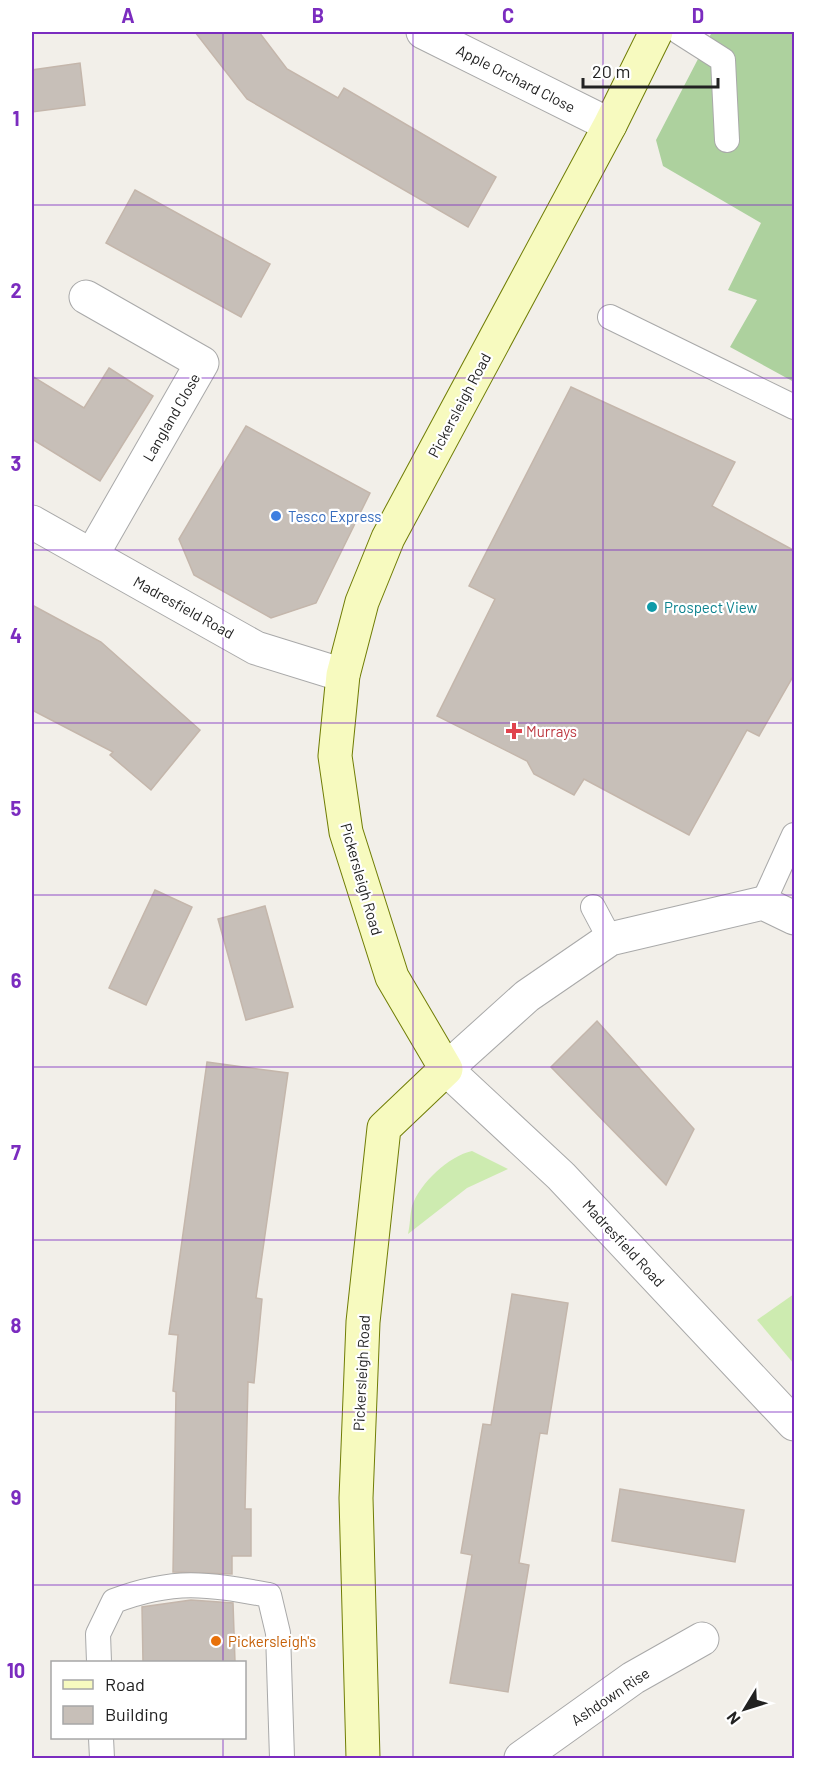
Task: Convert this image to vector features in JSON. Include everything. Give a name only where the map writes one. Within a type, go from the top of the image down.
[{"type":"main road","name":"Pickersleigh Road","points":[[363,1758],[356,1542],[357,1475],[363,1322],[384,1128],[446,1068],[392,977],[346,832],[334,756],[343,675],[362,602],[388,538],[610,125],[656,32]]},
{"type":"street","name":"Apple Orchard Close","points":[[423,32],[610,125]]},
{"type":"street","name":"Langland Close","points":[[86,297],[202,363],[92,555]]},
{"type":"street","name":"Madresfield Road","points":[[32,522],[256,648],[343,675]]},
{"type":"street","points":[[446,1068],[527,996],[610,939],[764,903],[795,918]]},
{"type":"street","name":"Madresfield Road","points":[[446,1068],[561,1176],[795,1424]]},
{"type":"street","name":"Ashdown Rise","points":[[521,1758],[633,1678],[702,1639]]},
{"type":"lane","points":[[679,32],[723,60],[728,141]]},
{"type":"lane","points":[[610,317],[795,407]]},
{"type":"lane","points":[[764,903],[795,835]]},
{"type":"lane","points":[[592,907],[610,939]]},
{"type":"lane","points":[[99,1661],[98,1634],[114,1601],[145,1589],[202,1583],[269,1595],[278,1633],[282,1758]]},
{"type":"lane","points":[[101,1739],[102,1758]]},
{"type":"green space","points":[[712,32],[794,32],[794,382],[730,347],[757,300],[728,290],[761,223],[663,166],[656,140]]},
{"type":"green space","points":[[472,1151],[508,1169],[467,1188],[408,1234],[412,1206],[428,1180],[454,1158]]},
{"type":"green space","points":[[794,1294],[794,1364],[757,1320]]},
{"type":"building","points":[[195,32],[259,32],[287,69],[338,98],[344,88],[496,177],[468,227],[247,99]]},
{"type":"building","points":[[80,63],[85,105],[32,112],[32,70]]},
{"type":"building","points":[[135,190],[270,264],[241,317],[106,243]]},
{"type":"building","points":[[109,368],[153,396],[100,481],[32,439],[32,376],[84,408]]},
{"type":"building","name":"Prospect View","points":[[571,387],[735,462],[712,506],[795,551],[795,673],[759,736],[747,730],[689,835],[584,779],[574,795],[534,774],[527,761],[437,716],[495,599],[469,586]]},
{"type":"building","name":"Tesco Express","points":[[246,426],[370,493],[316,603],[271,618],[194,575],[179,539]]},
{"type":"building","points":[[32,605],[101,642],[200,730],[151,790],[110,755],[113,752],[32,710]]},
{"type":"building","points":[[155,890],[192,907],[146,1005],[109,988]]},
{"type":"building","points":[[265,906],[293,1007],[246,1020],[218,919]]},
{"type":"building","points":[[597,1021],[694,1129],[666,1185],[551,1067]]},
{"type":"building","points":[[207,1062],[288,1073],[256,1298],[262,1299],[254,1383],[248,1382],[245,1509],[251,1509],[251,1556],[232,1556],[232,1574],[173,1572],[176,1392],[173,1391],[178,1335],[169,1334]]},
{"type":"building","points":[[512,1294],[568,1303],[547,1434],[540,1433],[519,1563],[529,1565],[508,1692],[450,1683],[472,1555],[461,1553],[483,1424],[491,1425]]},
{"type":"building","points":[[620,1489],[744,1510],[735,1562],[612,1541]]},
{"type":"building","points":[[191,1600],[233,1603],[235,1661],[143,1661],[142,1607]]},
{"type":"place","name":"Tesco Express","points":[[276,516]]},
{"type":"place","name":"Prospect View","points":[[652,607]]},
{"type":"place","name":"Murrays","points":[[514,731]]},
{"type":"place","name":"Pickersleigh's","points":[[216,1641]]}]
